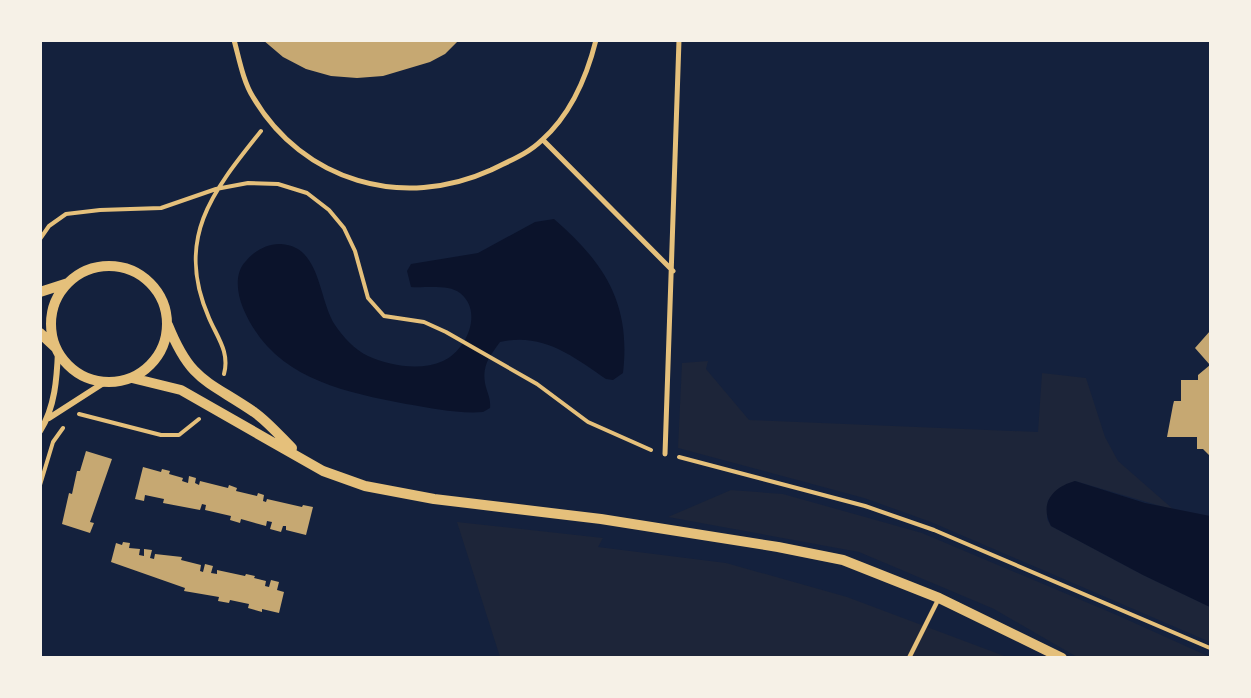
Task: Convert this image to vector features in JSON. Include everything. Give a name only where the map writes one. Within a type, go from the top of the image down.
[{"type":"street","points":[[234,40],[252,96],[288,140],[340,176],[364,183],[412,189],[440,186],[474,177],[520,156],[543,140],[565,112],[589,69],[596,40]]},
{"type":"street","points":[[665,454],[673,271],[679,40]]},
{"type":"street","points":[[543,140],[673,271]]},
{"type":"street","points":[[40,292],[68,283],[87,271],[109,266],[132,270],[151,283],[163,302],[168,324],[179,352],[192,371],[256,413],[305,459]]},
{"type":"street","points":[[40,431],[48,419],[57,375],[56,349],[51,325],[55,302],[68,283]]},
{"type":"street","points":[[132,378],[151,366],[163,347],[168,324]]},
{"type":"street","points":[[40,333],[56,349],[68,366],[87,378],[105,382],[132,378],[181,390],[323,471],[365,486],[434,499],[601,519],[819,555],[859,566],[939,598],[1062,657]]},
{"type":"street","points":[[48,419],[105,382]]},
{"type":"lane","points":[[909,657],[939,598]]},
{"type":"path","points":[[40,239],[49,226],[66,214],[100,210],[161,208],[216,189],[248,183],[278,184],[307,193],[329,210],[344,228],[355,251],[368,298],[384,316],[424,322],[446,332],[537,384],[588,422],[641,447],[865,506],[934,530],[1210,648]]},
{"type":"shaded area","points":[[554,219],[572,235],[600,269],[611,287],[618,306],[623,326],[623,373],[613,380],[606,379],[556,348],[530,340],[515,340],[500,342],[488,361],[484,377],[490,408],[483,412],[444,410],[381,399],[333,386],[310,377],[290,365],[271,350],[256,331],[239,296],[238,277],[249,257],[271,245],[281,244],[294,247],[304,254],[311,264],[329,314],[335,325],[354,347],[368,356],[396,365],[434,364],[443,361],[459,349],[469,330],[471,310],[460,293],[450,288],[411,287],[407,271],[411,264],[478,253],[535,222]]},
{"type":"shaded area","points":[[708,361],[706,369],[749,420],[1038,432],[1042,373],[1086,378],[1105,437],[1118,461],[1174,510],[1075,481],[1048,500],[1047,519],[1051,526],[1143,575],[1210,607],[1210,642],[931,522],[864,498],[678,448],[682,363]]},
{"type":"shaded area","points":[[1075,481],[1145,503],[1210,516],[1210,607],[1143,575],[1051,526],[1047,510],[1050,497],[1060,487]]},
{"type":"shaded area","points":[[731,490],[783,494],[922,533],[1210,657],[1077,657],[994,609],[859,552],[668,517]]},
{"type":"shaded area","points":[[457,522],[603,538],[598,547],[726,563],[847,597],[1007,657],[500,657]]},
{"type":"building","points":[[263,40],[459,40],[445,54],[430,62],[383,76],[357,78],[331,76],[306,69],[283,57]]},
{"type":"building","points":[[1210,331],[1210,365],[1195,348]]},
{"type":"building","points":[[1210,365],[1210,456],[1203,449],[1197,449],[1197,437],[1167,437],[1174,401],[1181,401],[1181,380],[1198,380],[1198,375]]},
{"type":"building","points":[[86,451],[112,459],[90,522],[94,523],[90,533],[62,524],[69,493],[72,494],[77,471],[80,471]]},
{"type":"building","points":[[143,467],[161,472],[162,469],[170,471],[169,474],[183,478],[182,481],[188,483],[189,476],[196,478],[195,483],[199,485],[200,481],[228,488],[229,485],[237,488],[236,491],[257,496],[258,493],[264,495],[263,501],[266,502],[267,499],[302,507],[303,505],[313,507],[306,535],[286,530],[286,526],[283,526],[281,532],[270,529],[272,522],[267,521],[266,526],[241,519],[240,523],[230,520],[231,516],[205,510],[206,505],[202,504],[200,510],[163,503],[164,499],[145,495],[144,501],[135,499]]},
{"type":"building","points":[[123,542],[130,543],[129,548],[140,549],[139,555],[144,556],[144,549],[152,550],[150,558],[154,559],[155,554],[182,557],[181,560],[201,565],[200,571],[203,572],[205,564],[213,566],[211,573],[217,574],[217,570],[255,576],[254,578],[266,581],[265,586],[269,587],[271,580],[279,582],[277,590],[284,592],[279,613],[262,609],[262,612],[248,608],[249,604],[230,600],[229,603],[218,601],[219,597],[184,591],[185,588],[111,562],[116,543],[122,545]]}]
